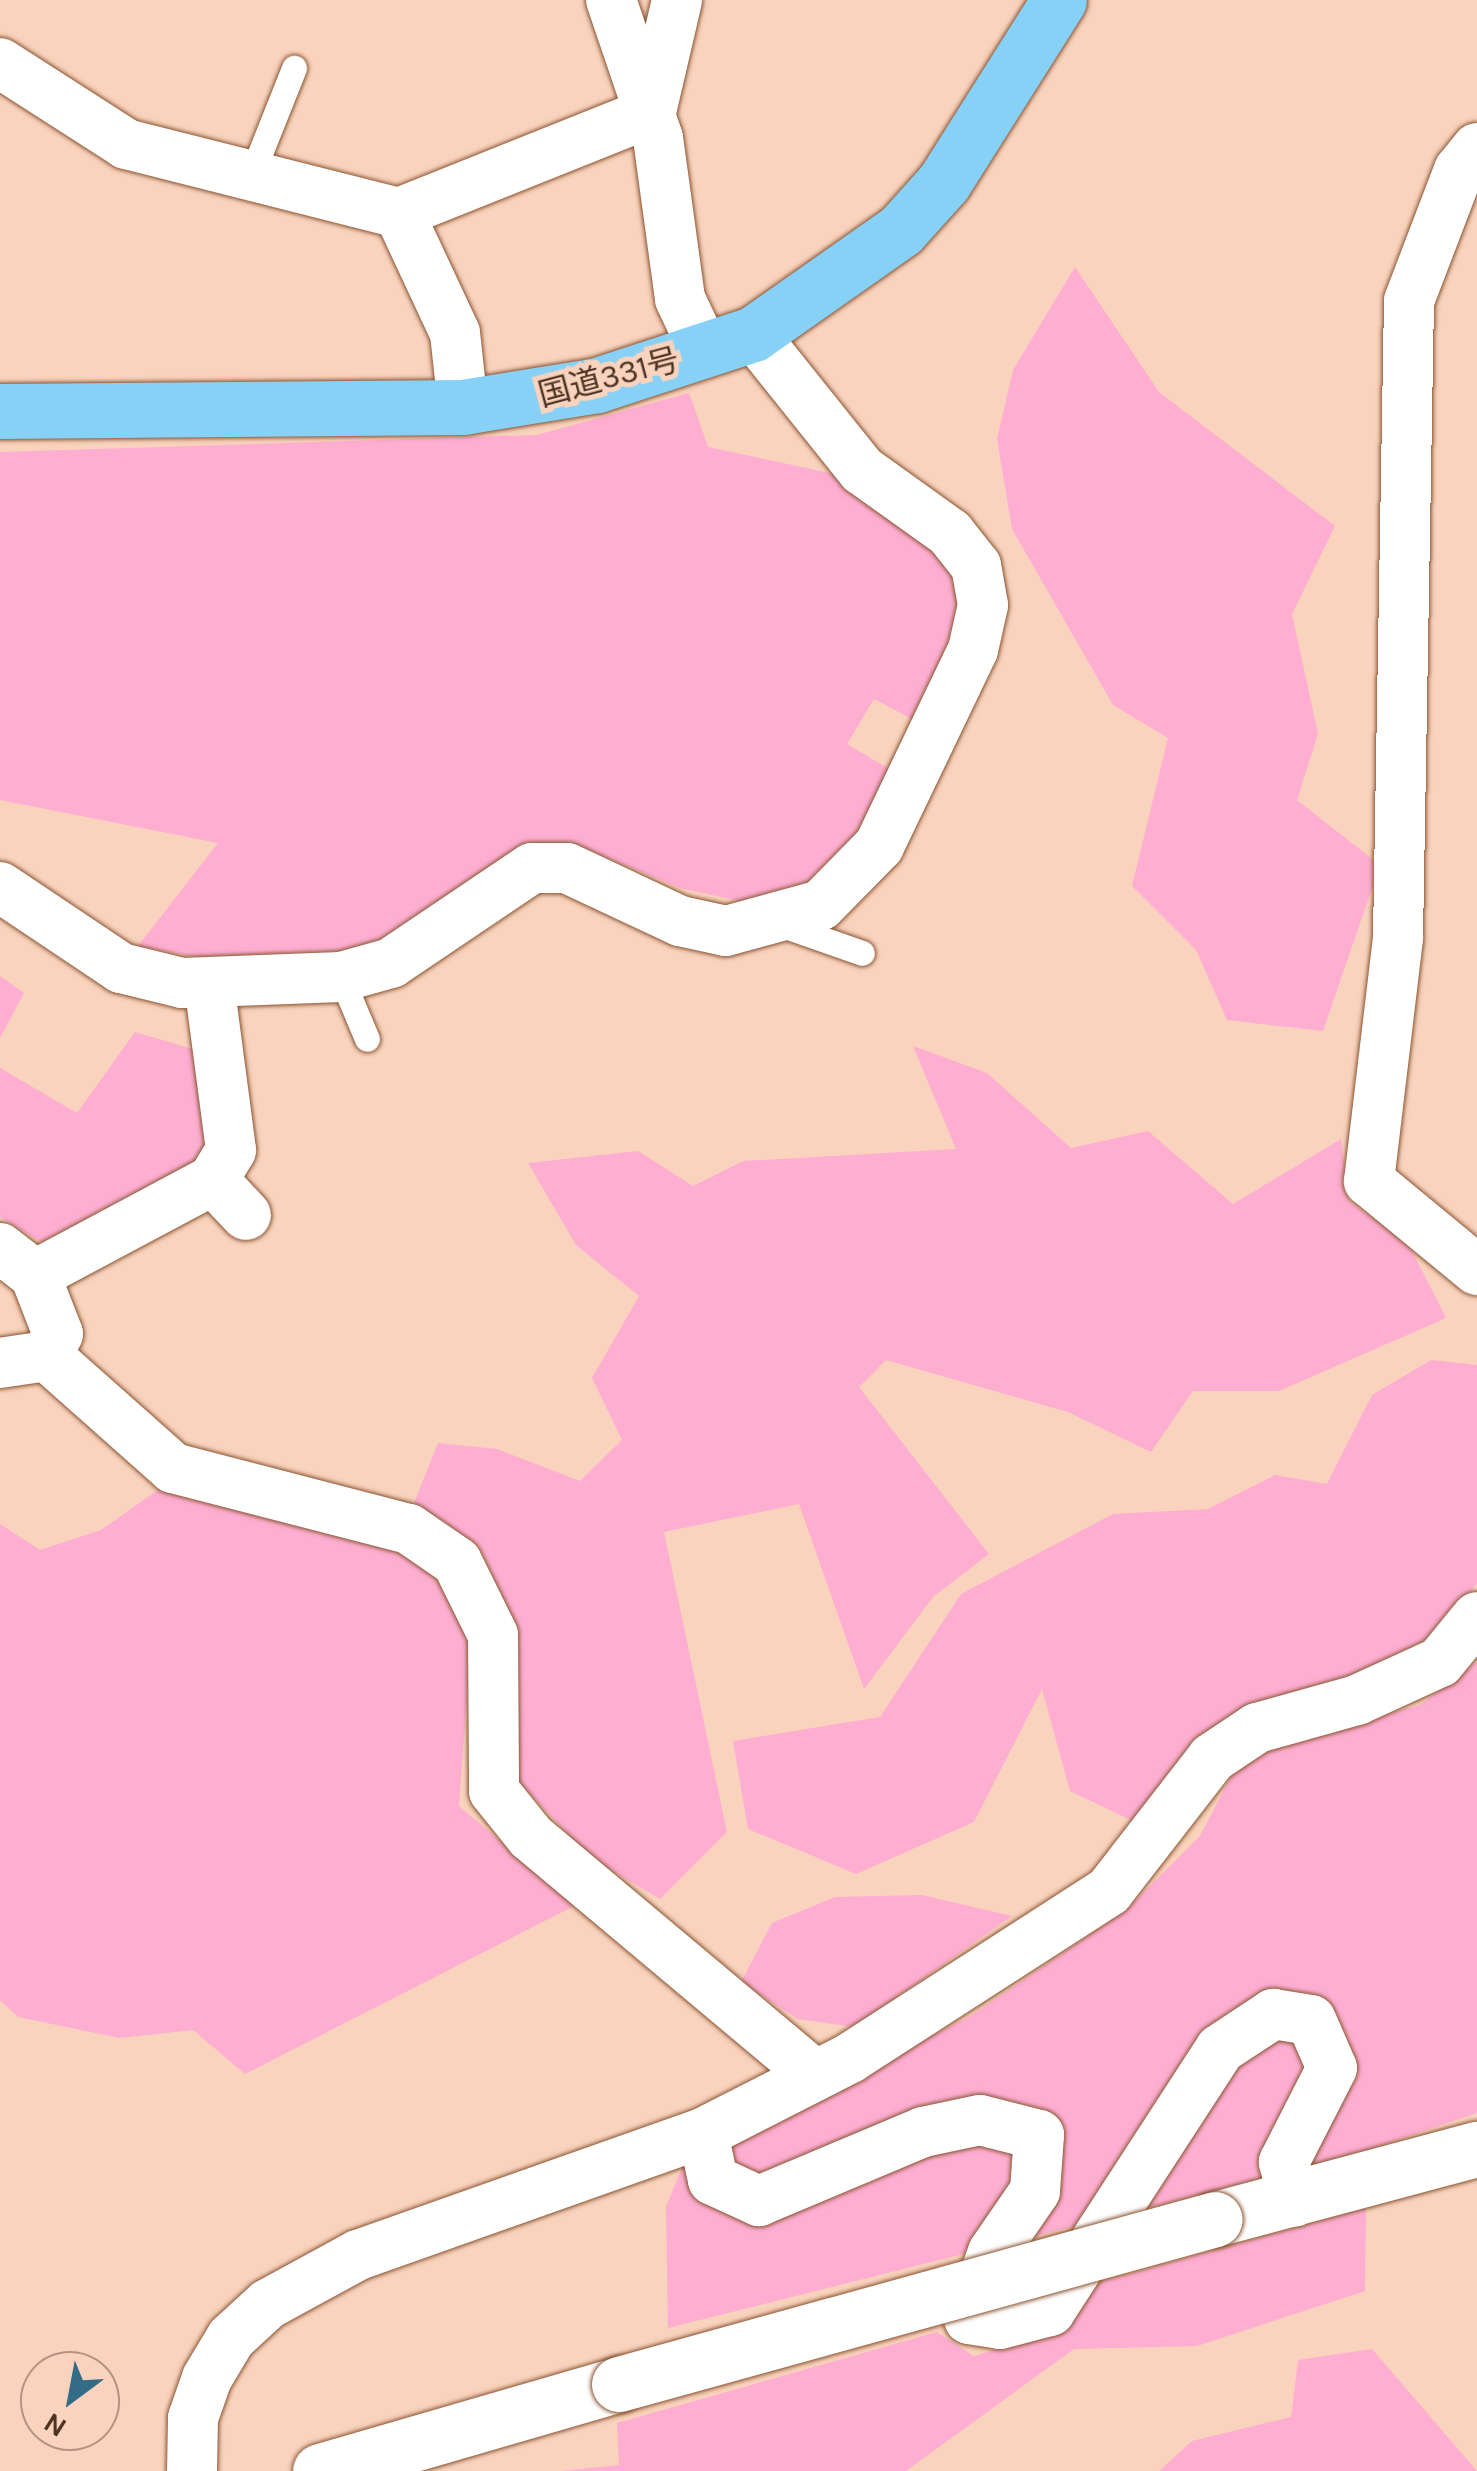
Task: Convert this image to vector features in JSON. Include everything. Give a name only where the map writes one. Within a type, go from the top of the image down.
[{"type":"highway","name":"国道331号","points":[[0,411],[463,406],[597,384],[729,343],[901,230],[966,150],[1059,0]]},
{"type":"street","points":[[0,887],[121,968],[209,982],[341,977],[433,942],[532,868],[567,868],[680,922],[726,931],[778,923],[822,905],[879,846],[974,650],[983,605],[976,566],[950,532],[862,470],[680,299],[651,112],[611,0]]},
{"type":"street","points":[[651,112],[677,0]]},
{"type":"street","points":[[10,90],[126,144],[250,181],[399,213],[651,112]]},
{"type":"street","points":[[1477,148],[1459,170],[1409,301],[1398,938],[1369,1181],[1477,1270]]},
{"type":"street","points":[[399,213],[455,333],[463,406]]},
{"type":"street","points":[[209,982],[232,1150],[230,1197],[17,1262],[58,1334],[24,1359],[173,1468],[215,1486],[409,1529],[457,1562],[493,1635],[494,1790],[531,1837],[812,2073]]},
{"type":"street","points":[[192,2471],[193,2418],[208,2378],[230,2338],[268,2304],[358,2256],[702,2133],[930,2011],[1109,1891],[1212,1758],[1257,1728],[1356,1700],[1440,1662],[1477,1617]]},
{"type":"street","points":[[702,2133],[714,2180],[759,2201],[923,2132],[980,2120],[1039,2135],[1035,2192],[993,2252],[969,2319],[1000,2324],[1050,2311],[1220,2050],[1273,2014],[1311,2020],[1332,2068],[1284,2162],[1294,2202]]},
{"type":"street","points":[[320,2471],[618,2384],[1477,2149]]},
{"type":"lane","points":[[250,181],[294,68]]},
{"type":"lane","points":[[778,923],[862,954]]},
{"type":"lane","points":[[341,977],[367,1038]]},
{"type":"shaded area","points":[[1075,267],[1159,392],[1335,526],[1292,614],[1318,734],[1297,800],[1380,865],[1323,1031],[1227,1020],[1196,950],[1132,886],[1168,738],[1113,705],[1012,529],[997,439],[1013,370]]},
{"type":"shaded area","points":[[689,393],[708,447],[834,474],[942,546],[960,589],[949,649],[918,722],[874,699],[847,744],[896,773],[865,835],[806,891],[740,901],[680,888],[570,842],[521,851],[374,949],[201,958],[138,946],[218,843],[0,800],[0,452],[537,435]]},
{"type":"shaded area","points":[[0,976],[24,993],[0,1038]]},
{"type":"shaded area","points":[[135,1032],[193,1049],[211,1130],[202,1161],[46,1245],[0,1217],[0,1068],[77,1113]]},
{"type":"shaded area","points":[[913,1046],[987,1073],[1071,1148],[1148,1131],[1233,1204],[1341,1139],[1349,1201],[1409,1245],[1446,1318],[1279,1391],[1193,1391],[1151,1452],[1068,1412],[886,1360],[859,1387],[989,1554],[933,1597],[864,1689],[799,1504],[664,1532],[727,1832],[660,1899],[592,1859],[516,1779],[508,1609],[479,1547],[414,1503],[438,1443],[497,1449],[580,1481],[622,1440],[592,1378],[639,1296],[576,1245],[528,1163],[638,1151],[693,1186],[743,1161],[956,1149]]},
{"type":"shaded area","points":[[1431,1360],[1477,1365],[1477,1583],[1438,1633],[1345,1682],[1269,1702],[1205,1732],[1141,1825],[1070,1791],[1042,1689],[974,1822],[856,1874],[748,1829],[733,1741],[880,1717],[961,1594],[1113,1514],[1208,1509],[1275,1475],[1327,1484],[1372,1395]]},
{"type":"shaded area","points":[[165,1485],[377,1542],[448,1580],[472,1628],[459,1806],[576,1905],[245,2074],[193,2030],[120,2038],[18,2017],[0,2000],[0,1524],[40,1550],[101,1530]]},
{"type":"shaded area","points":[[1477,1662],[1477,2113],[1335,2161],[668,2328],[666,2207],[685,2160],[971,2016],[1126,1910],[1200,1836],[1235,1769],[1285,1742],[1420,1705]]},
{"type":"shaded area","points":[[922,1895],[1012,1916],[854,2027],[798,2019],[741,1982],[772,1923],[835,1897]]},
{"type":"shaded area","points":[[1366,2208],[1365,2291],[1197,2346],[1074,2349],[906,2471],[562,2471],[619,2465],[617,2423],[937,2332],[974,2356],[1040,2336],[1100,2282]]},
{"type":"shaded area","points":[[1372,2349],[1477,2471],[1159,2471],[1192,2441],[1291,2417],[1298,2360]]}]
